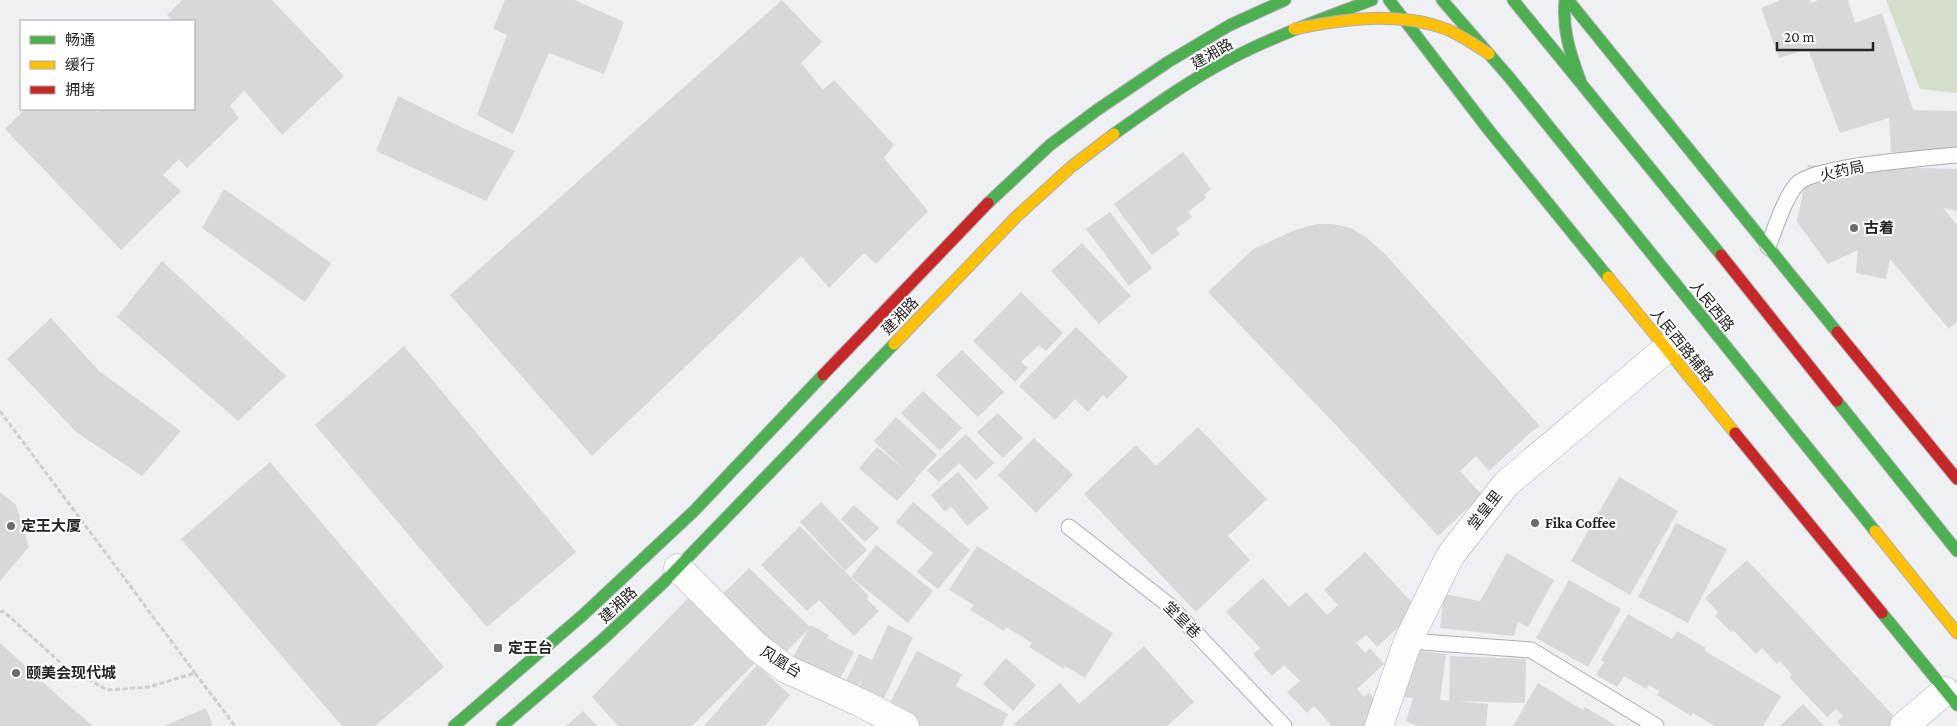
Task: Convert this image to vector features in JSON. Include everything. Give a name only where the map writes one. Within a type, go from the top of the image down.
[{"type":"main road","name":"建湘路","points":[[502,726],[602,640],[678,568],[1017,216],[1071,167],[1116,133],[1182,88],[1242,53],[1294,28],[1372,0]]},
{"type":"main road","name":"人民西路辅路","points":[[1389,0],[1488,129],[1951,698]]},
{"type":"main road","name":"人民西路","points":[[1442,0],[1489,54],[1957,633]]},
{"type":"main road","points":[[1512,0],[1670,193],[1957,551]]},
{"type":"main road","points":[[1566,0],[1564,28],[1569,52],[1581,84]]},
{"type":"main road","points":[[1566,0],[1957,479]]},
{"type":"main road","name":"建湘路","points":[[454,726],[583,615],[694,511],[994,195],[1050,145],[1097,110],[1168,62],[1230,25],[1280,1]]},
{"type":"main road","points":[[1294,28],[1338,20],[1365,18],[1415,21],[1440,27],[1456,34],[1489,54]]},
{"type":"street","name":"堂皇里","points":[[1379,726],[1408,641],[1450,556],[1506,484],[1666,349]]},
{"type":"street","name":"风凰台","points":[[678,568],[757,647],[786,669],[859,702],[904,726]]},
{"type":"street","points":[[1904,726],[1951,698]]},
{"type":"lane","name":"火药局","points":[[1768,247],[1791,194],[1798,183],[1818,175],[1882,162],[1957,155]]},
{"type":"lane","name":"堂皇巷","points":[[1069,527],[1170,606],[1284,726]]},
{"type":"lane","points":[[1408,641],[1530,650],[1656,726]]},
{"type":"path","points":[[0,411],[235,726]]},
{"type":"path","points":[[0,612],[2,611],[62,664],[107,690],[149,687],[195,673]]},
{"type":"green space","points":[[1886,0],[1957,0],[1957,93],[1920,89]]},
{"type":"building","points":[[182,0],[272,0],[344,76],[282,135],[244,90],[230,106],[239,118],[187,168],[179,159],[163,175],[181,191],[121,250],[5,129],[24,110],[95,110],[97,112],[102,110],[195,110],[195,20],[172,20],[167,15]]},
{"type":"building","points":[[505,0],[575,0],[624,22],[604,74],[549,53],[513,134],[477,115],[507,35],[493,29]]},
{"type":"building","points":[[782,0],[822,42],[801,63],[823,90],[834,80],[894,145],[884,158],[928,211],[876,264],[864,253],[829,288],[801,256],[592,456],[450,295]]},
{"type":"building","points":[[1780,0],[1810,0],[1811,3],[1818,0],[1848,0],[1855,23],[1882,13],[1913,110],[1957,111],[1957,155],[1891,152],[1889,118],[1840,133],[1808,49],[1779,58],[1761,8]]},
{"type":"building","points":[[398,96],[515,151],[486,201],[376,151]]},
{"type":"building","points":[[1183,152],[1211,189],[1204,195],[1206,198],[1188,212],[1192,217],[1176,229],[1180,234],[1152,255],[1114,204]]},
{"type":"building","points":[[1808,165],[1957,169],[1957,211],[1943,208],[1957,225],[1957,321],[1949,329],[1890,259],[1886,279],[1856,273],[1858,250],[1828,264],[1797,222]]},
{"type":"building","points":[[224,189],[331,263],[305,302],[202,228]]},
{"type":"building","points":[[1110,212],[1152,268],[1129,286],[1086,229]]},
{"type":"building","points":[[1317,224],[1332,224],[1351,228],[1367,238],[1384,253],[1540,426],[1489,471],[1476,456],[1460,471],[1482,495],[1438,536],[1334,423],[1208,292],[1253,249],[1295,230]]},
{"type":"building","points":[[1082,243],[1131,296],[1099,324],[1051,271]]},
{"type":"building","points":[[162,261],[286,376],[238,421],[117,317]]},
{"type":"building","points":[[1021,292],[1063,333],[1046,351],[1039,345],[1021,362],[1028,368],[1015,382],[973,341]]},
{"type":"building","points":[[51,318],[99,371],[181,431],[142,476],[76,432],[7,359]]},
{"type":"building","points":[[1076,327],[1128,377],[1107,399],[1103,395],[1088,412],[1075,399],[1055,420],[1019,386]]},
{"type":"building","points":[[404,346],[576,552],[487,627],[315,425]]},
{"type":"building","points":[[962,350],[1004,392],[978,417],[936,375]]},
{"type":"building","points":[[923,391],[962,428],[940,451],[901,413]]},
{"type":"building","points":[[998,413],[1023,438],[1003,458],[977,432]]},
{"type":"building","points":[[896,417],[937,455],[897,501],[859,468],[877,447],[905,470],[874,441]]},
{"type":"building","points":[[1198,427],[1267,499],[1228,536],[1250,560],[1196,612],[1084,494],[1136,445],[1156,466]]},
{"type":"building","points":[[966,434],[994,463],[976,480],[959,463],[939,482],[927,470]]},
{"type":"building","points":[[1034,438],[1073,475],[1036,513],[998,475]]},
{"type":"building","points":[[270,462],[444,667],[375,726],[342,726],[181,539]]},
{"type":"building","points":[[958,472],[989,508],[967,526],[951,506],[945,512],[931,495]]},
{"type":"building","points":[[1619,477],[1678,511],[1630,595],[1571,561]]},
{"type":"building","name":"定王大厦","points":[[0,492],[16,505],[29,547],[0,581]]},
{"type":"building","points":[[821,502],[867,550],[845,571],[800,522]]},
{"type":"building","points":[[913,502],[970,550],[938,589],[917,572],[933,553],[896,522]]},
{"type":"building","points":[[854,505],[879,528],[865,542],[841,519]]},
{"type":"building","points":[[1676,523],[1727,549],[1688,623],[1638,597]]},
{"type":"building","points":[[800,526],[869,596],[867,599],[879,611],[854,636],[819,600],[807,611],[761,565]]},
{"type":"building","points":[[876,545],[933,591],[908,623],[851,577]]},
{"type":"building","points":[[977,546],[1113,633],[1085,678],[1065,666],[1064,669],[1029,647],[1032,643],[1006,627],[1004,631],[970,610],[974,605],[949,590]]},
{"type":"building","points":[[1365,552],[1418,609],[1377,647],[1366,635],[1356,643],[1365,653],[1370,648],[1384,664],[1357,689],[1364,697],[1369,693],[1384,708],[1365,726],[1330,726],[1314,706],[1307,713],[1287,692],[1300,681],[1284,665],[1272,676],[1253,654],[1260,648],[1226,612],[1263,578],[1289,607],[1306,592],[1327,615],[1338,605],[1324,590]]},
{"type":"building","points":[[1507,553],[1554,580],[1528,627],[1518,622],[1514,636],[1440,628],[1444,594],[1480,601]]},
{"type":"building","points":[[1747,560],[1903,726],[1841,726],[1837,722],[1843,716],[1836,709],[1827,717],[1789,677],[1792,675],[1780,661],[1777,664],[1762,648],[1756,654],[1733,630],[1731,632],[1715,616],[1718,612],[1705,598]]},
{"type":"building","points":[[749,568],[810,627],[811,625],[829,635],[827,638],[854,652],[836,686],[790,662],[809,629],[779,659],[718,599]]},
{"type":"building","points":[[1569,580],[1621,609],[1588,667],[1536,638]]},
{"type":"building","points":[[692,594],[758,660],[692,726],[618,726],[592,697]]},
{"type":"building","points":[[1628,614],[1672,639],[1677,631],[1706,648],[1705,651],[1781,696],[1763,726],[1715,726],[1693,713],[1691,716],[1657,695],[1659,691],[1649,685],[1646,689],[1624,676],[1617,687],[1596,675],[1604,662],[1601,660]]},
{"type":"building","points":[[888,625],[913,637],[884,698],[859,687],[863,676],[855,693],[843,687],[859,654],[872,660]]},
{"type":"building","name":"颐美会现代城","points":[[0,643],[66,703],[93,726],[0,726]]},
{"type":"building","points":[[1144,646],[1194,702],[1167,726],[1016,726],[1014,724],[1060,683],[1079,704]]},
{"type":"building","points":[[1409,650],[1446,654],[1440,700],[1449,701],[1450,656],[1526,659],[1525,703],[1457,701],[1488,704],[1486,726],[1418,726],[1406,721],[1413,698],[1403,697]]},
{"type":"building","points":[[917,651],[962,674],[956,686],[1008,714],[1002,726],[921,726],[887,708]]},
{"type":"building","points":[[1006,658],[1036,685],[1013,711],[983,684]]},
{"type":"building","points":[[757,665],[790,695],[765,726],[704,726]]},
{"type":"building","points":[[1538,683],[1583,710],[1585,707],[1617,726],[1513,726]]},
{"type":"building","points":[[1803,704],[1824,726],[1780,726]]},
{"type":"building","points":[[206,708],[213,726],[164,726]]},
{"type":"building","points":[[583,711],[597,726],[566,726]]},
{"type":"traffic: fast","points":[[988,203],[1050,145],[1097,110],[1168,62],[1230,25],[1285,0]]},
{"type":"traffic: fast","points":[[1114,134],[1177,90],[1227,61],[1291,31],[1372,0]]},
{"type":"traffic: fast","points":[[1389,0],[1488,129],[1608,277]]},
{"type":"traffic: fast","points":[[1442,0],[1509,77],[1875,531]]},
{"type":"traffic: fast","points":[[1513,0],[1721,255]]},
{"type":"traffic: fast","points":[[1565,0],[1564,11],[1568,41],[1580,80]]},
{"type":"traffic: fast","points":[[1568,0],[1837,332]]},
{"type":"traffic: fast","points":[[502,726],[602,640],[663,583],[894,344]]},
{"type":"traffic: fast","points":[[454,726],[583,615],[694,511],[823,375]]},
{"type":"traffic: fast","points":[[1837,401],[1957,551]]},
{"type":"traffic: fast","points":[[1882,613],[1957,705]]},
{"type":"traffic: slow","points":[[1294,29],[1370,18],[1408,20],[1446,29],[1463,37],[1489,54]]},
{"type":"traffic: slow","points":[[894,344],[1017,216],[1071,167],[1114,134]]},
{"type":"traffic: slow","points":[[1608,277],[1735,433]]},
{"type":"traffic: slow","points":[[1875,531],[1957,633]]},
{"type":"traffic: jam","points":[[823,375],[988,203]]},
{"type":"traffic: jam","points":[[1721,255],[1837,401]]},
{"type":"traffic: jam","points":[[1837,332],[1957,479]]},
{"type":"traffic: jam","points":[[1735,433],[1882,613]]},
{"type":"place","name":"古着","points":[[1854,228]]},
{"type":"place","name":"Fika Coffee","points":[[1535,523]]},
{"type":"place","name":"定王大厦","points":[[11,526]]},
{"type":"place","name":"定王台","points":[[498,648]]},
{"type":"place","name":"颐美会现代城","points":[[16,673]]}]
